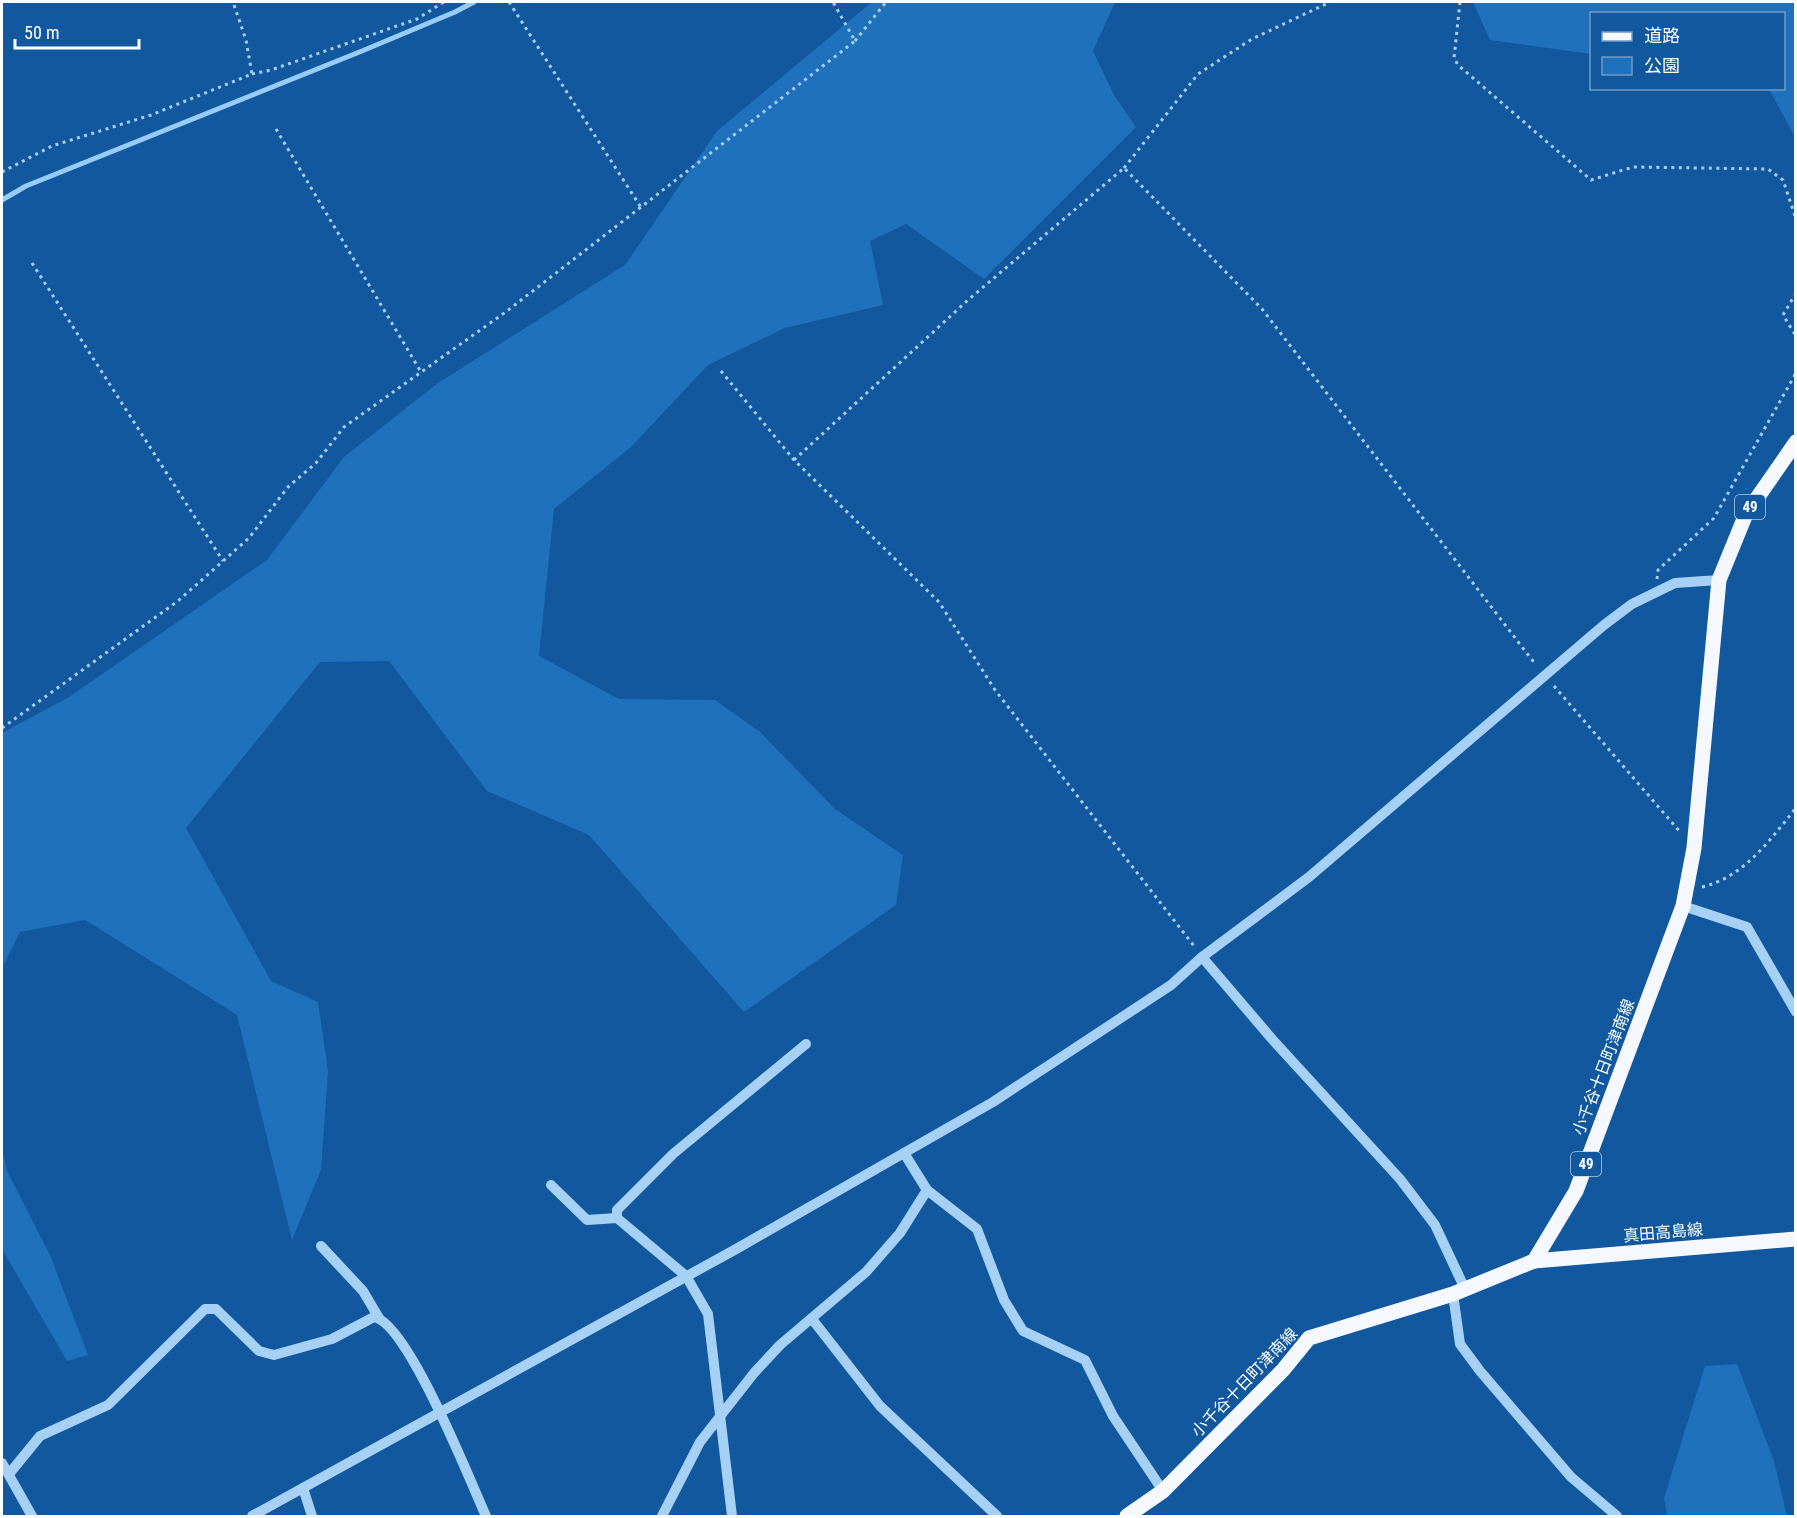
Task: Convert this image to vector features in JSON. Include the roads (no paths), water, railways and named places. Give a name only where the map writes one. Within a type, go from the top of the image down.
[{"type":"main road","name":"小千谷十日町津南線","points":[[1132,1515],[1163,1491],[1283,1370],[1309,1338],[1459,1291],[1534,1260],[1576,1191],[1684,899],[1694,848],[1719,580],[1746,514],[1796,442]]},
{"type":"main road","name":"真田高島線","points":[[1534,1260],[1796,1239]]},
{"type":"street","points":[[252,1516],[686,1276],[1013,1089],[1170,985],[1202,957],[1309,877],[1604,625],[1632,604],[1675,583],[1719,580]]},
{"type":"street","points":[[1684,899],[1747,927],[1796,1011]]},
{"type":"street","points":[[1202,957],[1272,1039],[1400,1179],[1435,1226],[1459,1291],[1460,1344],[1480,1371],[1571,1477],[1617,1516]]},
{"type":"street","points":[[617,1218],[617,1210],[641,1184],[734,1102],[806,1044]]},
{"type":"street","points":[[904,1153],[927,1190],[977,1230],[1004,1300],[1023,1331],[1085,1360],[1113,1416],[1163,1491]]},
{"type":"street","points":[[551,1185],[587,1220],[617,1218],[686,1276],[708,1314],[722,1414],[732,1516]]},
{"type":"street","points":[[662,1516],[700,1442],[722,1414],[780,1345],[866,1272],[900,1233],[927,1190]]},
{"type":"street","points":[[321,1246],[363,1291],[379,1318],[401,1342],[414,1362],[486,1516]]},
{"type":"street","points":[[9,1480],[40,1436],[108,1405],[205,1310],[216,1309],[259,1351],[274,1355],[332,1339],[374,1317],[379,1318]]},
{"type":"street","points":[[812,1319],[880,1406],[997,1516]]},
{"type":"street","points":[[2,1463],[9,1480],[32,1516]]},
{"type":"street","points":[[303,1488],[312,1516]]},
{"type":"waterway","points":[[2,200],[26,186],[362,51],[474,2]]}]
